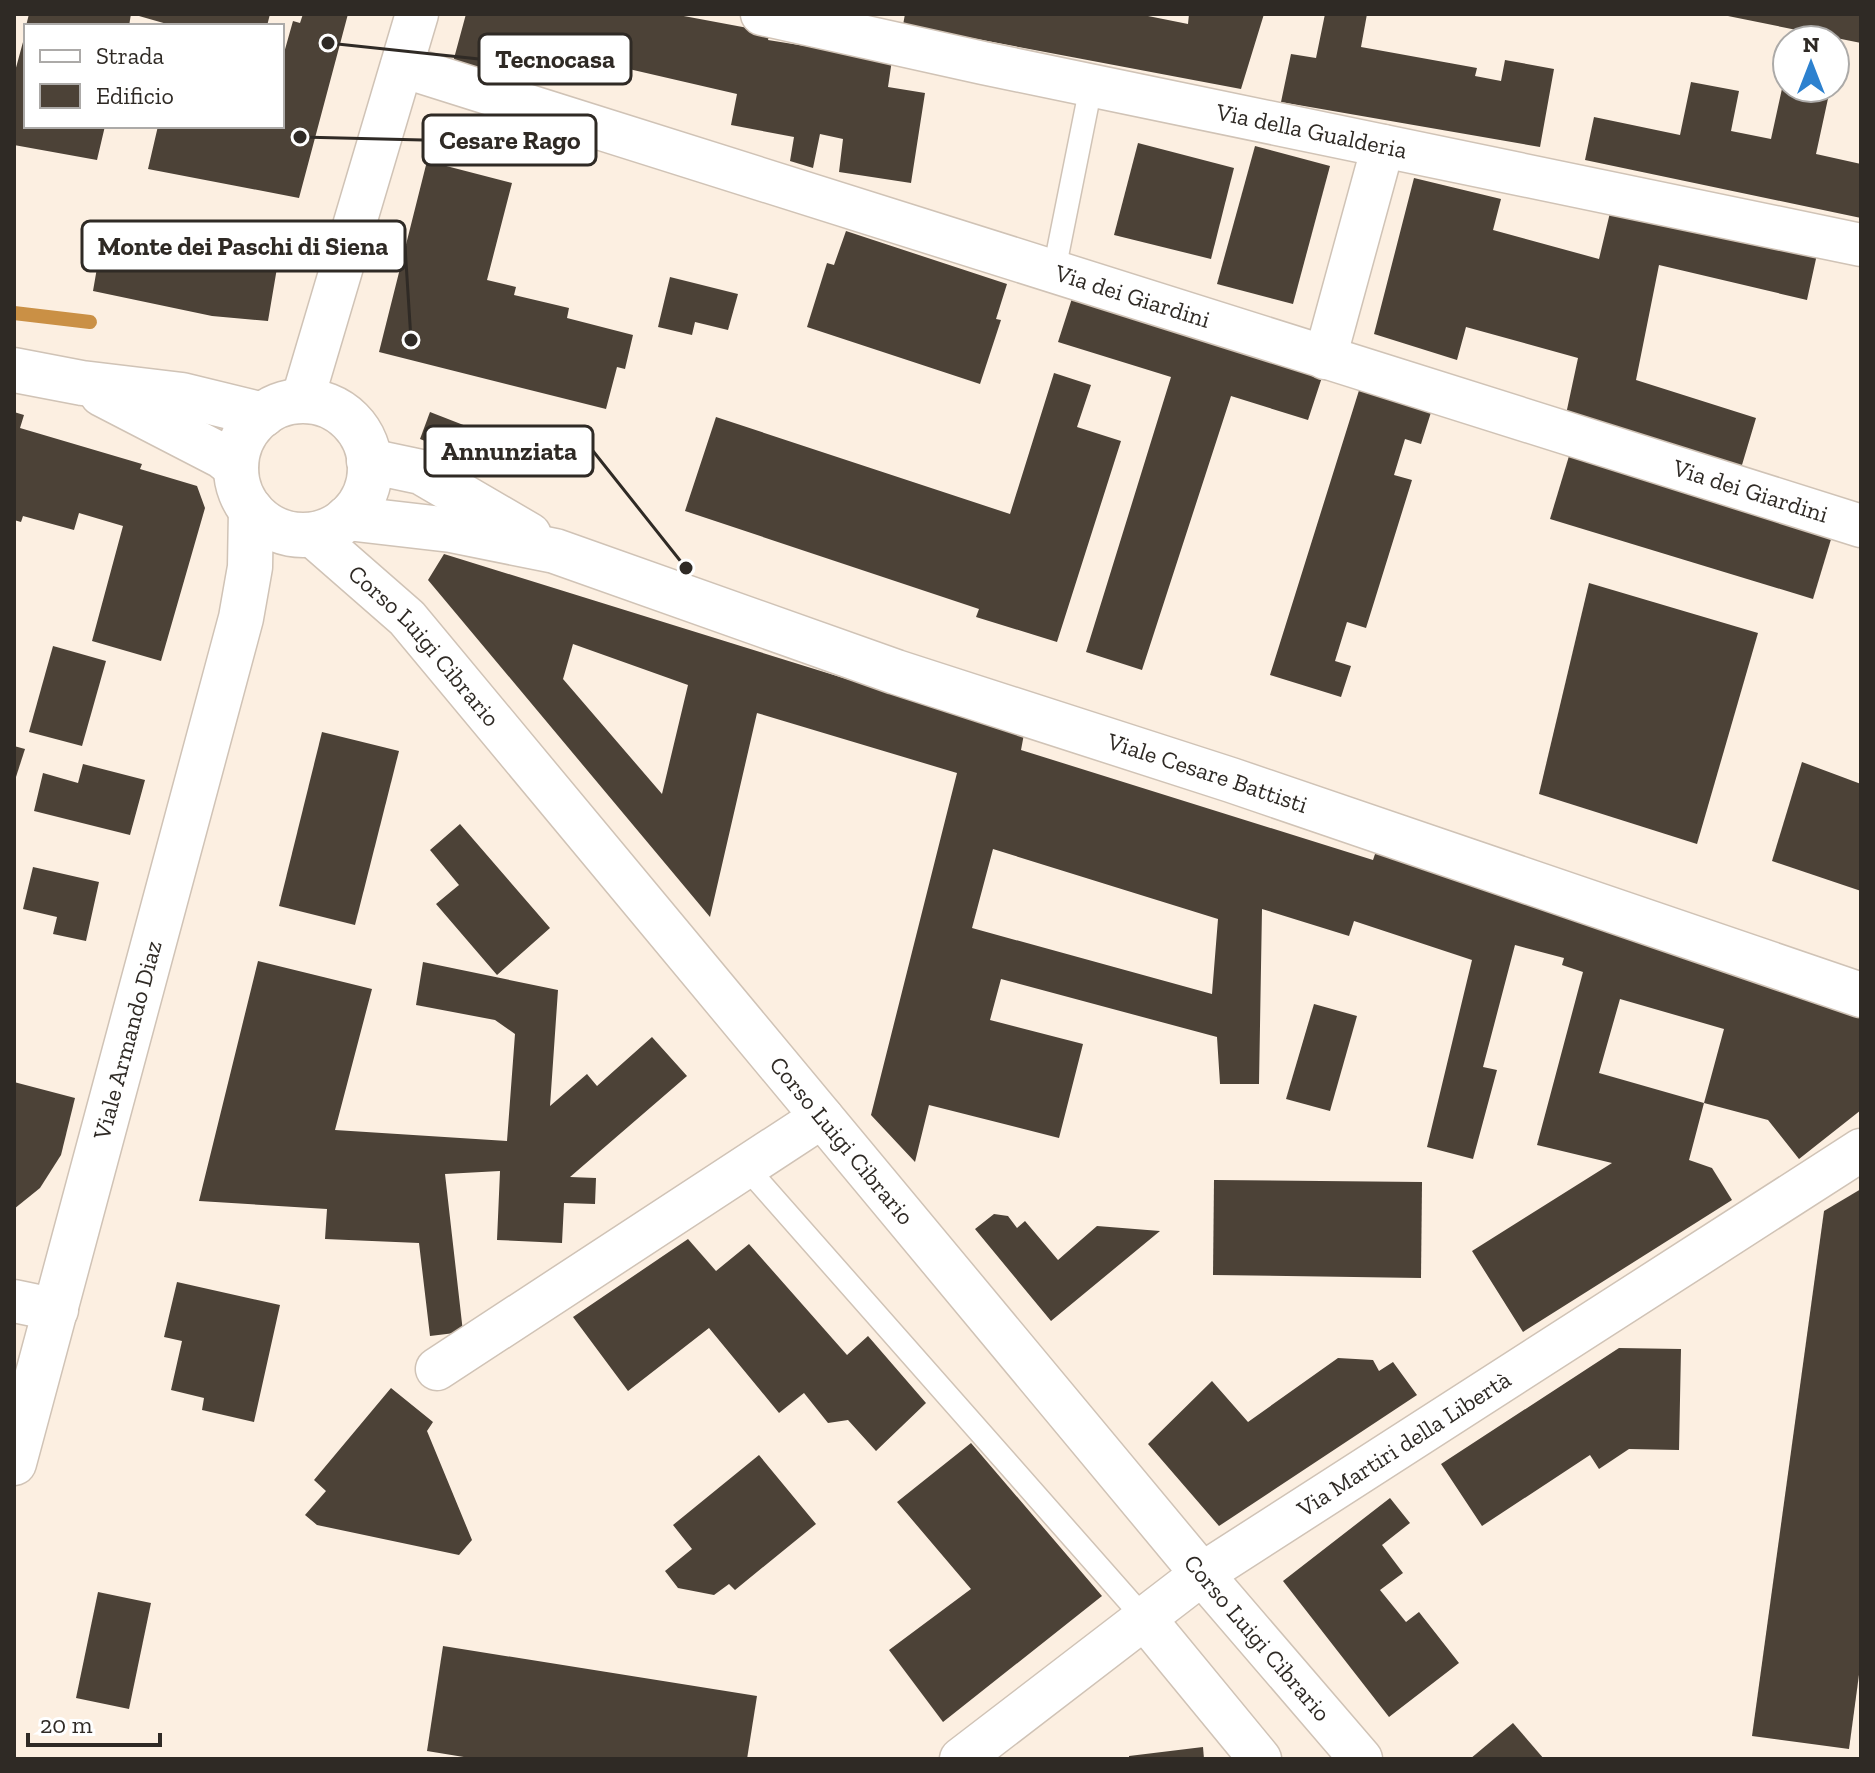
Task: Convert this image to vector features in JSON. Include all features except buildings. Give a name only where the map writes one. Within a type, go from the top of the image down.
[{"type":"street","points":[[14,370],[82,383],[282,408],[322,404],[340,412],[365,442],[369,461],[364,496],[319,529],[276,529],[251,510],[238,486],[236,467],[239,447],[248,429],[282,408],[402,66],[417,14]]},
{"type":"street","name":"Via della Gualderia","points":[[762,14],[1091,86],[1861,245]]},
{"type":"street","name":"Via dei Giardini","points":[[402,66],[1861,526]]},
{"type":"street","points":[[1325,358],[1383,146]]},
{"type":"street","points":[[82,383],[222,456],[236,467]]},
{"type":"street","name":"Viale Cesare Battisti","points":[[369,461],[421,472],[555,551]]},
{"type":"street","name":"Viale Armando Diaz","points":[[14,1463],[241,618],[250,567],[251,510]]},
{"type":"street","name":"Viale Cesare Battisti","points":[[319,529],[451,530],[555,551],[896,672],[1231,780],[1861,995]]},
{"type":"street","name":"Viale Armando Diaz","points":[[241,618],[319,529]]},
{"type":"street","name":"Corso Luigi Cibrario","points":[[319,529],[407,618],[1202,1574],[1361,1759]]},
{"type":"street","points":[[437,1369],[822,1117]]},
{"type":"street","name":"Via Martiri della Libertà","points":[[961,1759],[1202,1574],[1861,1150]]},
{"type":"street","points":[[14,1301],[57,1310]]},
{"type":"street","points":[[1144,1618],[1260,1759]]},
{"type":"lane","points":[[1054,271],[1091,86]]},
{"type":"lane","points":[[746,1167],[1144,1618]]},
{"type":"waterway","points":[[14,313],[90,322]]},
{"type":"place","name":"Tecnocasa","points":[[328,43]]},
{"type":"place","name":"Cesare Rago","points":[[300,137]]},
{"type":"place","name":"Monte dei Paschi di Siena","points":[[411,340]]},
{"type":"place","name":"Annunziata","points":[[686,568]]}]
